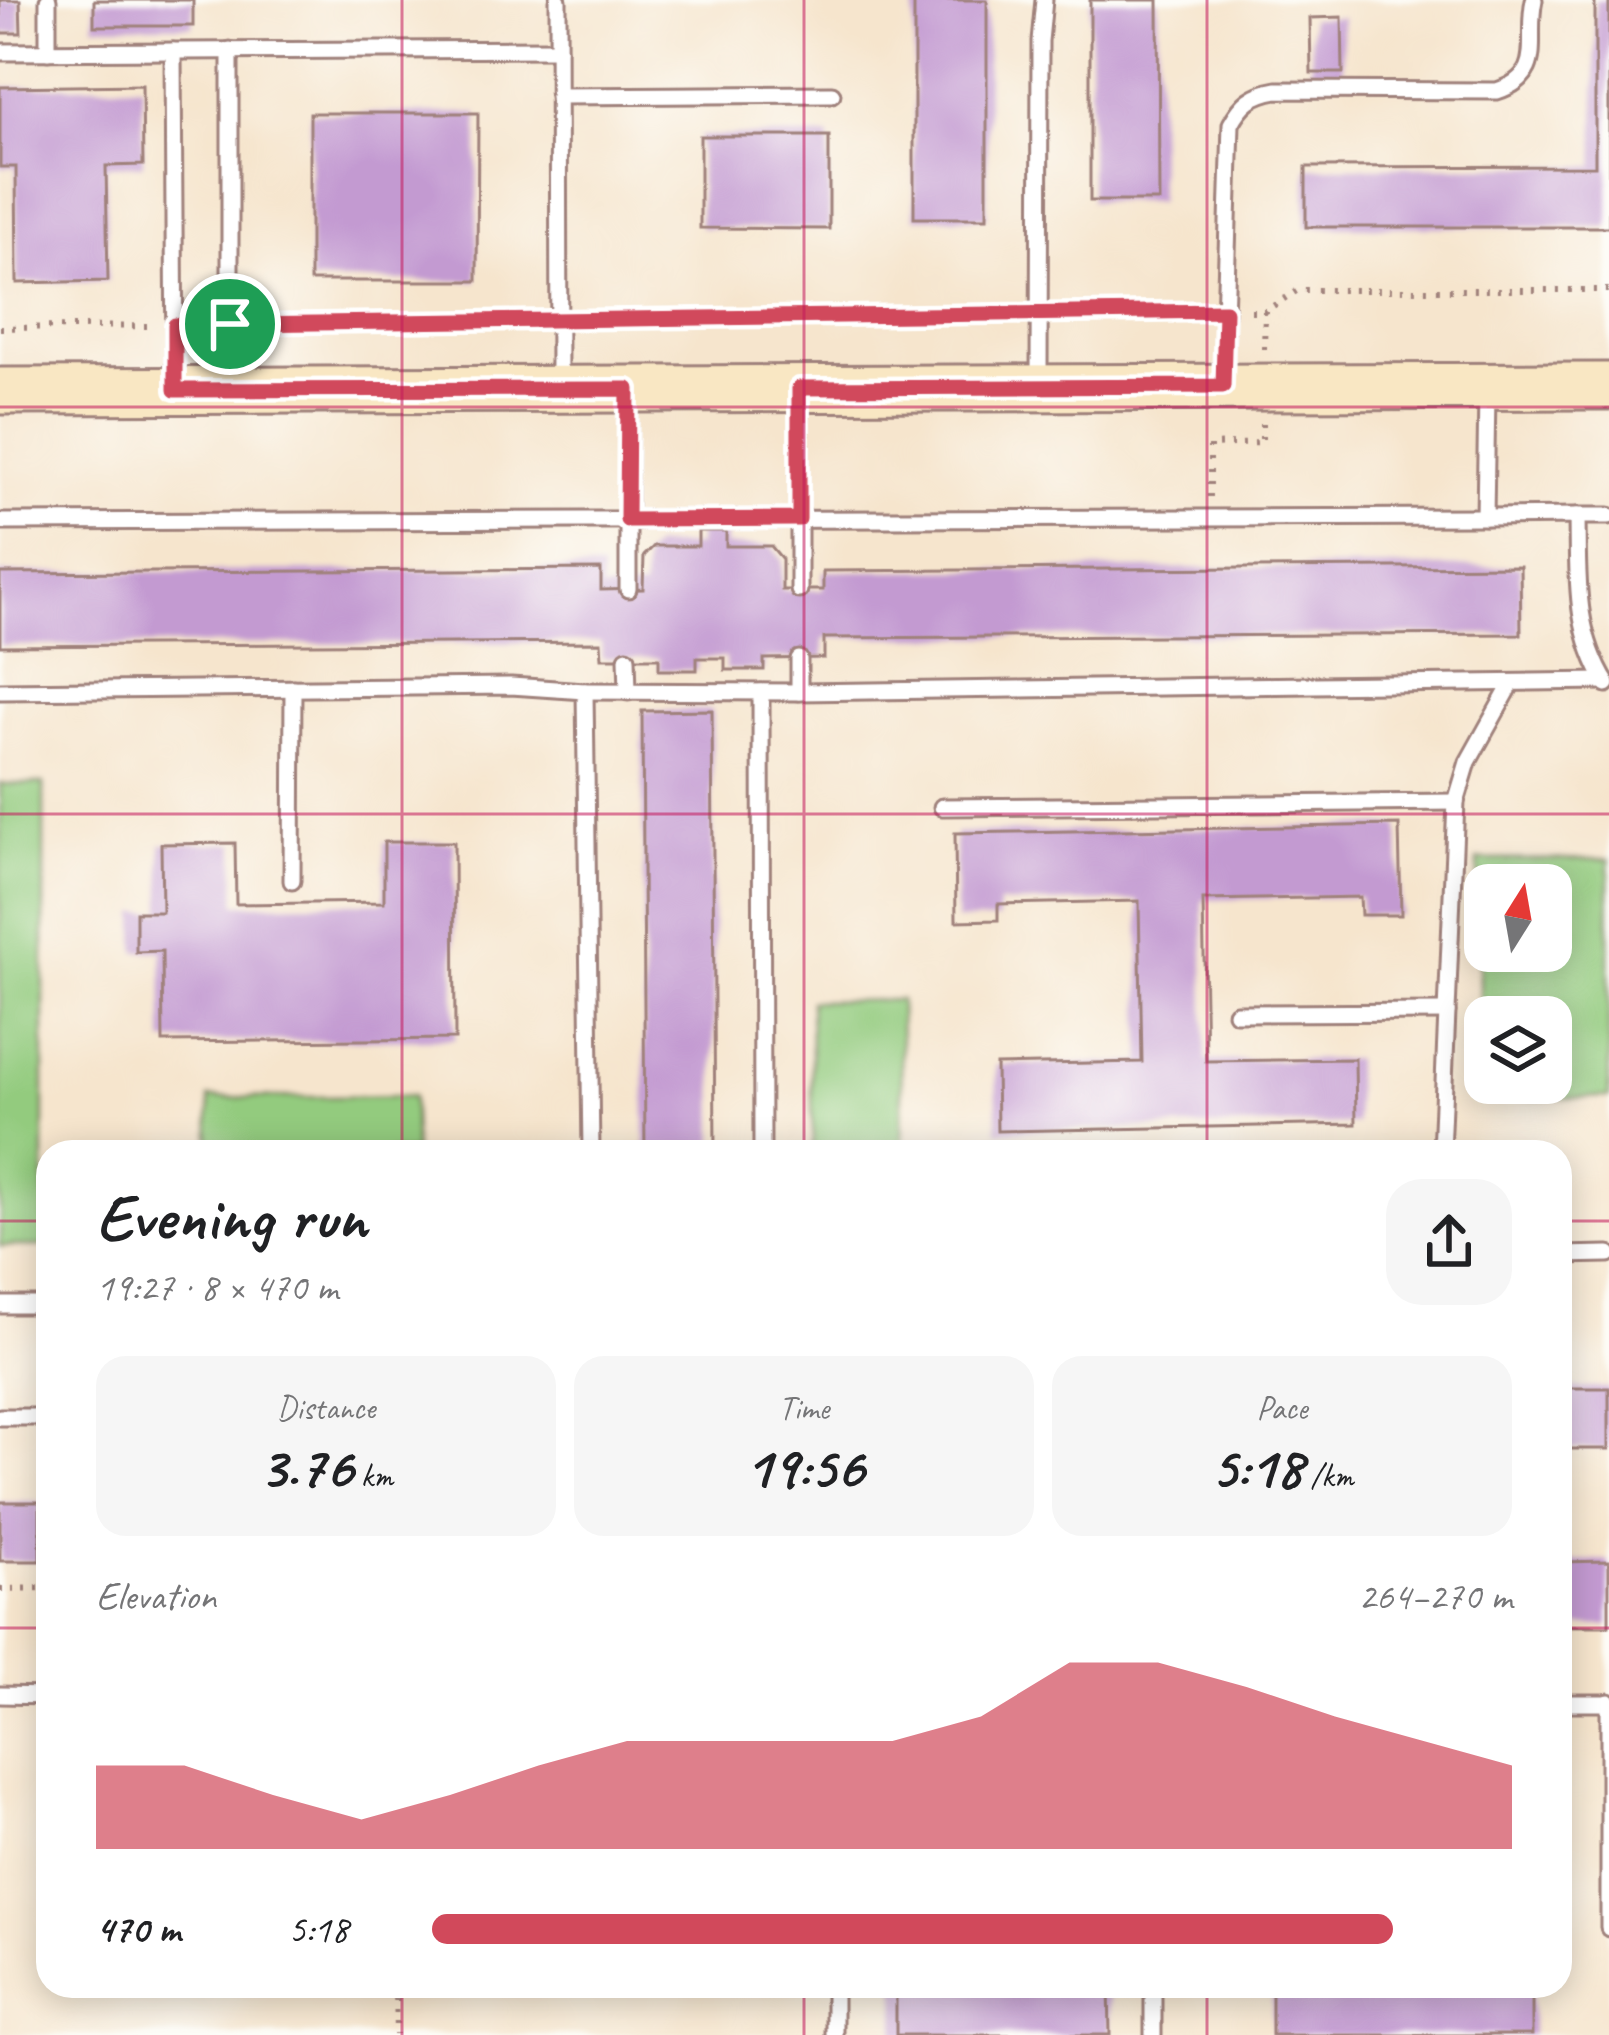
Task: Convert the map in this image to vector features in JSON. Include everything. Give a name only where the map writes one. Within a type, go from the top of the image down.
[{"type":"main road","points":[[0,391],[1609,386]]},
{"type":"lane","points":[[48,0],[48,52]]},
{"type":"lane","points":[[558,0],[559,389]]},
{"type":"lane","points":[[1039,387],[1044,0]]},
{"type":"lane","points":[[1223,386],[1231,124],[1239,107],[1258,93],[1277,90],[1496,91],[1514,85],[1527,71],[1534,0]]},
{"type":"lane","points":[[0,52],[558,49]]},
{"type":"lane","points":[[230,50],[230,390]]},
{"type":"lane","points":[[173,51],[175,390]]},
{"type":"lane","points":[[558,96],[832,94]]},
{"type":"lane","points":[[1485,517],[1487,386]]},
{"type":"lane","points":[[799,388],[799,590]]},
{"type":"lane","points":[[628,389],[628,590]]},
{"type":"lane","points":[[0,691],[511,686],[799,692],[1607,684],[1588,649],[1579,616],[1577,516]]},
{"type":"lane","points":[[0,522],[1609,516]]},
{"type":"lane","points":[[628,658],[628,692]]},
{"type":"lane","points":[[799,659],[799,692]]},
{"type":"lane","points":[[1443,1140],[1456,802],[1468,762],[1512,682]]},
{"type":"lane","points":[[292,881],[293,688]]},
{"type":"lane","points":[[585,691],[591,1140]]},
{"type":"lane","points":[[760,692],[762,1140]]},
{"type":"lane","points":[[942,808],[1456,802]]},
{"type":"lane","points":[[1236,1012],[1448,1012]]},
{"type":"lane","points":[[1572,1255],[1609,1255]]},
{"type":"lane","points":[[0,1304],[36,1305]]},
{"type":"lane","points":[[0,1418],[36,1417]]},
{"type":"lane","points":[[0,1695],[36,1696]]},
{"type":"lane","points":[[1572,1703],[1608,1702],[1609,1928]]},
{"type":"lane","points":[[834,1998],[834,2035]]},
{"type":"lane","points":[[1153,1998],[1153,2035]]},
{"type":"path","points":[[230,324],[1264,311],[1298,290],[1609,290]]},
{"type":"path","points":[[0,328],[175,325]]},
{"type":"path","points":[[0,1588],[36,1588]]},
{"type":"path","points":[[395,1998],[396,2035]]},
{"type":"green space","points":[[0,784],[44,784],[44,1140],[36,1140],[36,1246],[0,1246]]},
{"type":"green space","points":[[1609,859],[1609,1097],[1572,1098],[1572,996],[1480,996],[1480,972],[1572,972],[1572,864],[1478,864],[1478,860]]},
{"type":"green space","points":[[900,1000],[903,1140],[813,1140],[810,1001]]},
{"type":"green space","points":[[413,1096],[414,1140],[210,1140],[209,1098]]},
{"type":"building","points":[[0,0],[20,0],[21,33],[0,33]]},
{"type":"building","points":[[94,0],[193,0],[193,26],[94,26]]},
{"type":"building","points":[[914,0],[987,0],[987,218],[914,218]]},
{"type":"building","points":[[1090,0],[1158,0],[1159,201],[1090,201]]},
{"type":"building","points":[[1595,0],[1609,0],[1609,227],[1306,227],[1306,167],[1595,166]]},
{"type":"building","points":[[1342,17],[1343,73],[1311,73],[1310,18]]},
{"type":"building","points":[[142,85],[143,165],[106,166],[108,281],[17,283],[16,167],[0,167],[0,87]]},
{"type":"building","points":[[310,113],[478,113],[477,281],[310,281]]},
{"type":"building","points":[[700,136],[829,136],[829,229],[700,228]]},
{"type":"building","points":[[698,531],[726,531],[726,546],[771,546],[782,559],[782,590],[823,590],[823,571],[1520,566],[1521,634],[824,638],[824,658],[764,659],[764,670],[725,670],[725,658],[697,658],[697,670],[659,670],[659,658],[602,658],[601,642],[0,646],[0,573],[601,569],[601,590],[643,589],[644,556],[654,546],[698,546]]},
{"type":"building","points":[[712,710],[715,1140],[645,1140],[642,711]]},
{"type":"building","points":[[1399,825],[1401,915],[1361,915],[1360,897],[1203,900],[1206,1061],[1355,1059],[1356,1124],[997,1131],[996,1065],[1142,1062],[1139,901],[998,904],[998,920],[956,921],[955,833]]},
{"type":"building","points":[[384,842],[454,842],[455,1039],[163,1042],[162,951],[136,952],[136,912],[162,912],[161,844],[235,843],[236,904],[384,902]]},
{"type":"building","points":[[1572,1388],[1609,1388],[1609,1449],[1572,1449]]},
{"type":"building","points":[[0,1502],[36,1502],[36,1561],[0,1561]]},
{"type":"building","points":[[1609,1561],[1609,1626],[1572,1626],[1572,1562]]},
{"type":"building","points":[[896,1998],[1109,1998],[1110,2035],[896,2035]]},
{"type":"building","points":[[1272,1998],[1532,1998],[1532,2035],[1272,2035]]},
{"type":"route","points":[[1225,311],[1223,386],[799,388],[799,519],[627,520],[628,389],[175,390],[175,325],[230,324],[1225,311]]}]
